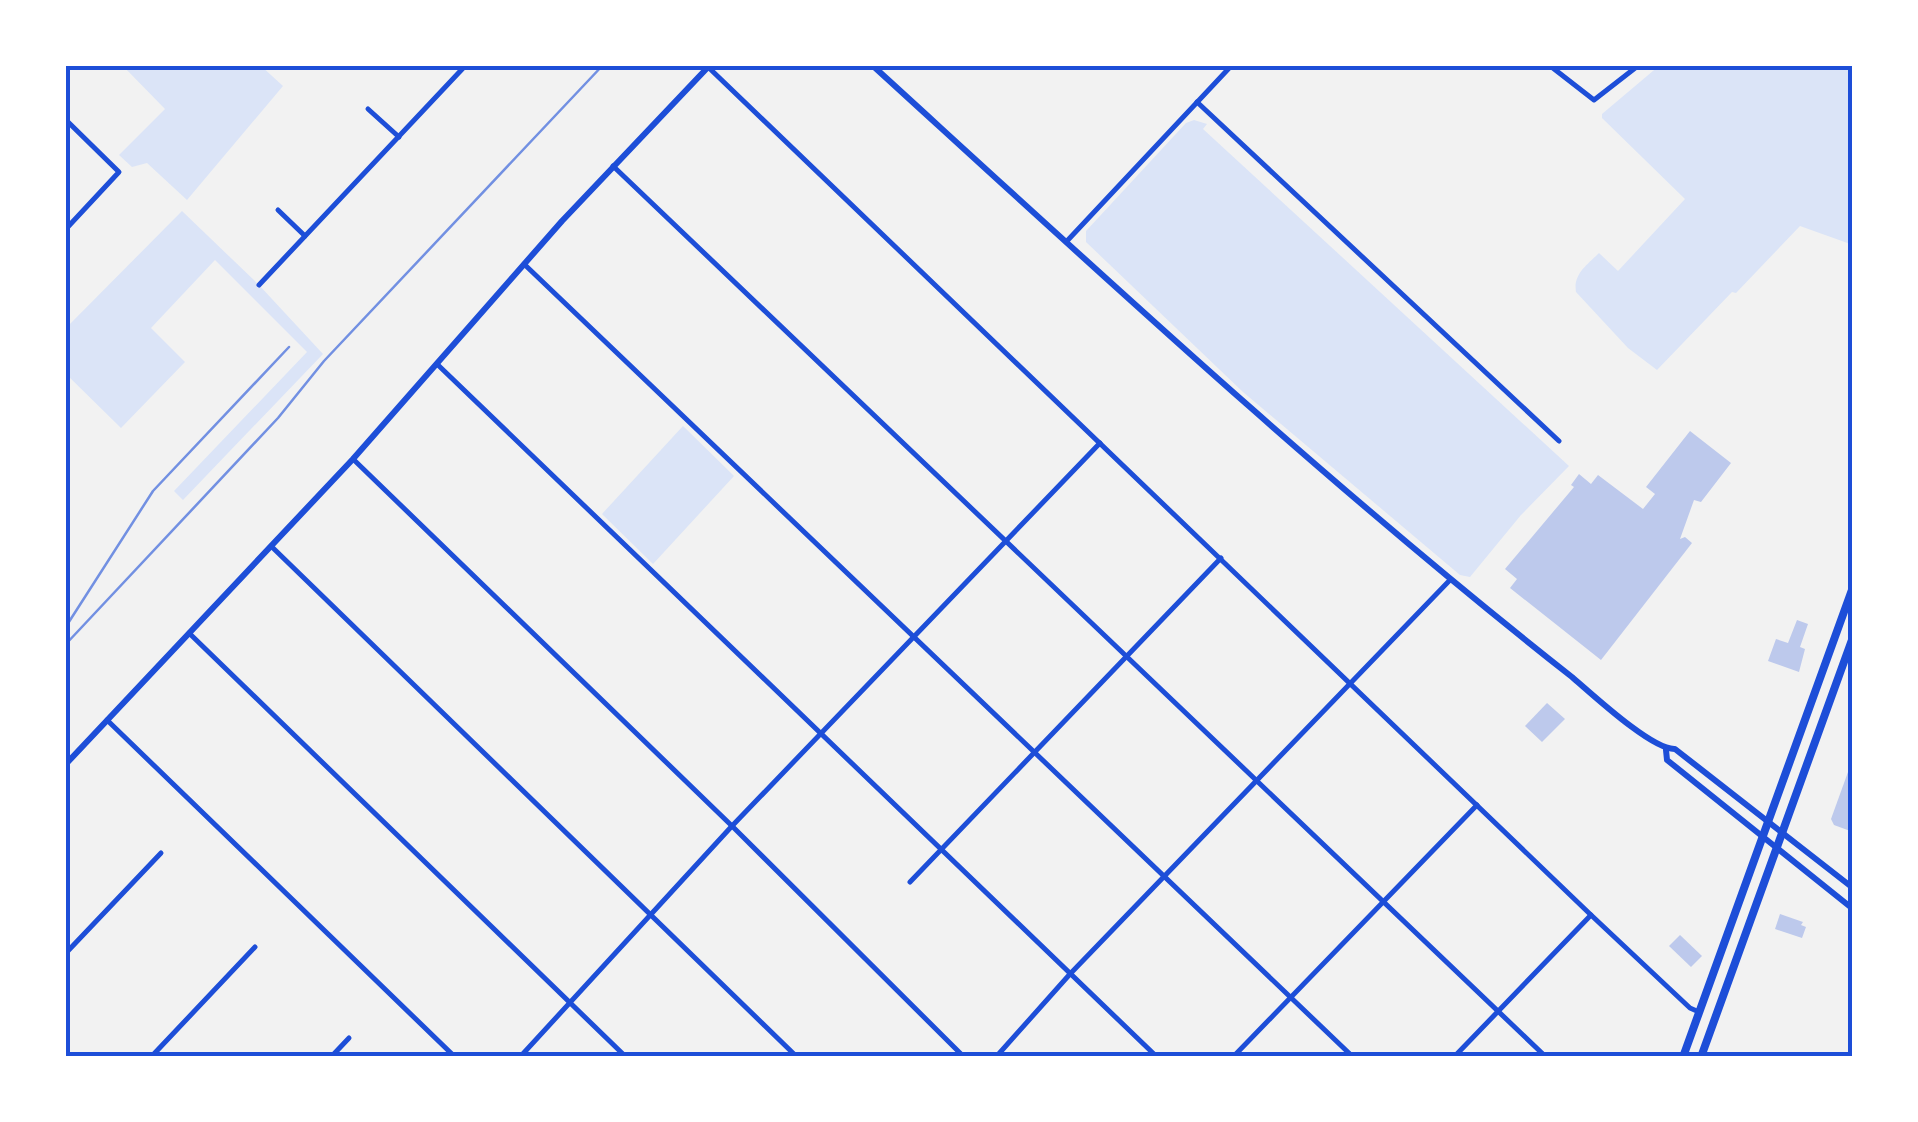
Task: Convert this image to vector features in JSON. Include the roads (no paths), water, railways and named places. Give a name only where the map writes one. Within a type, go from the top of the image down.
[{"type":"main road","points":[[872,65],[1329,478],[1449,581],[1666,750],[1676,750],[1853,888]]},
{"type":"main road","points":[[65,764],[272,547],[524,264],[708,66]]},
{"type":"main road","points":[[1683,1057],[1853,586]]},
{"type":"main road","points":[[1701,1057],[1853,638]]},
{"type":"main road","points":[[1666,750],[1666,760],[1853,909]]},
{"type":"street","points":[[259,285],[466,65]]},
{"type":"street","points":[[1066,242],[1232,65]]},
{"type":"street","points":[[1549,65],[1594,100],[1640,65]]},
{"type":"street","points":[[708,66],[1591,915],[1690,1008],[1699,1012]]},
{"type":"street","points":[[1197,102],[1559,440]]},
{"type":"street","points":[[368,109],[400,137]]},
{"type":"street","points":[[65,119],[119,172],[65,230]]},
{"type":"street","points":[[614,166],[1546,1057]]},
{"type":"street","points":[[278,210],[305,236]]},
{"type":"street","points":[[524,264],[1352,1057]]},
{"type":"street","points":[[438,364],[1157,1057]]},
{"type":"street","points":[[520,1057],[732,826],[1100,443]]},
{"type":"street","points":[[353,459],[964,1057]]},
{"type":"street","points":[[272,547],[797,1057]]},
{"type":"street","points":[[910,882],[1221,558]]},
{"type":"street","points":[[996,1057],[1070,974],[1449,581]]},
{"type":"street","points":[[189,633],[626,1057]]},
{"type":"street","points":[[107,720],[454,1057]]},
{"type":"street","points":[[1233,1057],[1477,806]]},
{"type":"street","points":[[65,954],[160,853]]},
{"type":"street","points":[[1454,1057],[1591,915]]},
{"type":"street","points":[[151,1057],[255,946]]},
{"type":"street","points":[[331,1057],[349,1038]]},
{"type":"railway","points":[[65,645],[278,418],[324,361],[603,65]]},
{"type":"railway","points":[[65,628],[153,491],[289,347]]}]
